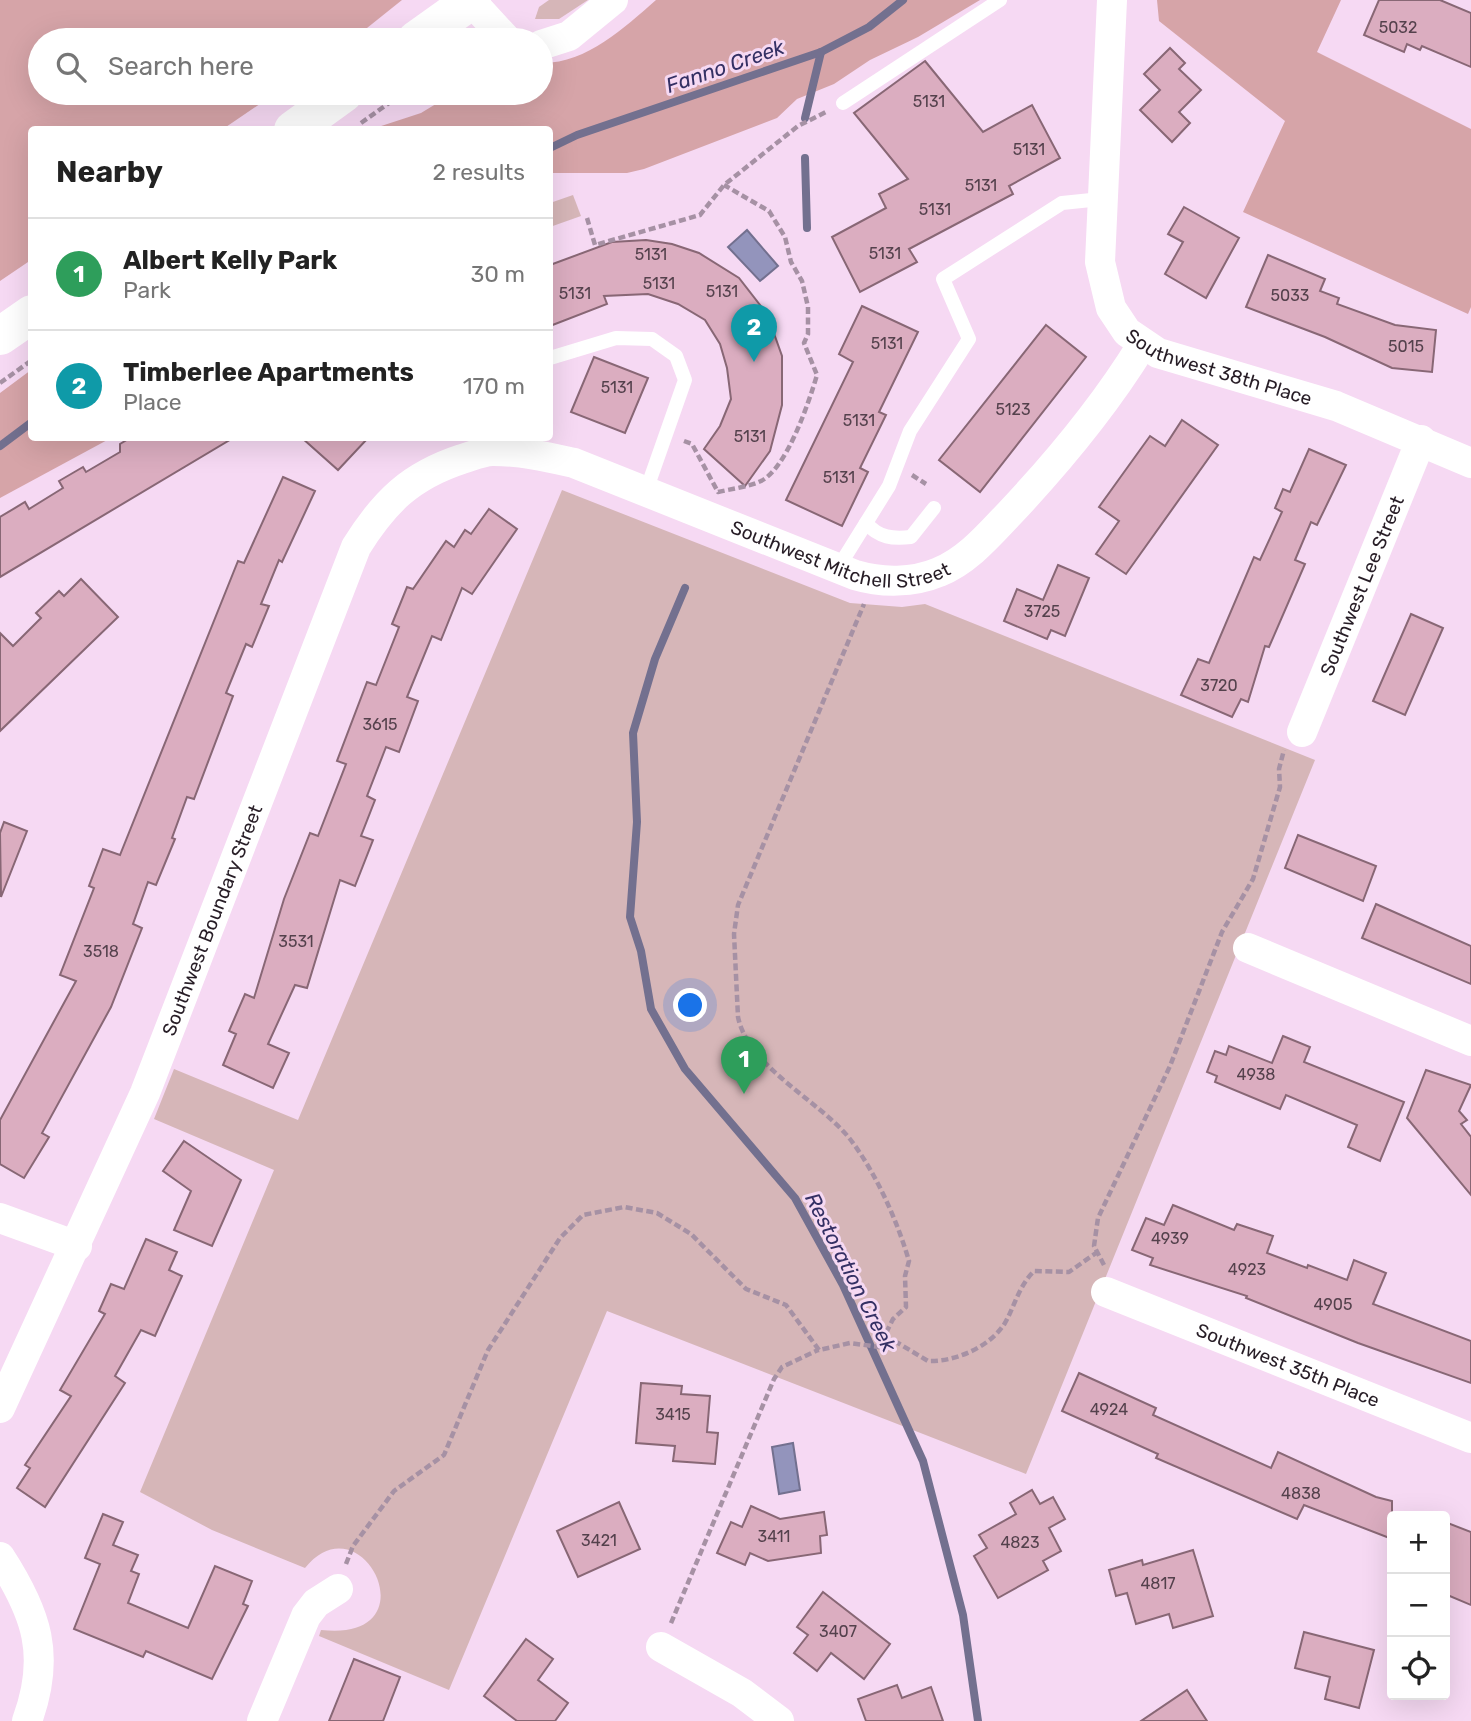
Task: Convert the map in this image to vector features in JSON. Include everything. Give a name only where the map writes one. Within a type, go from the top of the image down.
[{"type":"main road","points":[[432,28],[471,0]]},
{"type":"main road","points":[[299,126],[327,105]]},
{"type":"main road","points":[[0,336],[28,317]]},
{"type":"street","points":[[471,0],[497,28]]},
{"type":"street","points":[[553,42],[569,36],[613,0]]},
{"type":"street","name":"Southwest 38th Place","points":[[1112,0],[1100,262],[1106,295],[1119,322],[1142,345],[1158,353],[1300,393],[1421,440],[1471,463]]},
{"type":"street","name":"Southwest Mitchell Street","points":[[452,462],[490,450],[529,453],[574,463],[838,568],[874,580],[913,580],[939,573],[955,564],[982,541],[1053,468],[1115,387],[1142,345]]},
{"type":"street","name":"Southwest Lee Street","points":[[1302,732],[1421,440]]},
{"type":"street","name":"Southwest Boundary Street","points":[[0,1408],[77,1246],[145,1093],[356,547],[372,521],[393,497],[416,477],[452,462]]},
{"type":"street","points":[[1248,948],[1471,1041]]},
{"type":"street","points":[[0,1218],[77,1246]]},
{"type":"street","name":"Southwest 35th Place","points":[[1106,1292],[1471,1438]]},
{"type":"street","points":[[0,1557],[25,1600],[39,1643],[41,1671],[27,1721]]},
{"type":"street","points":[[262,1721],[306,1616],[316,1603],[338,1589]]},
{"type":"street","points":[[661,1647],[742,1693],[779,1721]]},
{"type":"lane","points":[[843,103],[1000,0]]},
{"type":"lane","points":[[838,568],[889,486],[910,431],[969,339],[943,279],[1062,203],[1101,199]]},
{"type":"lane","points":[[553,357],[616,338],[652,339],[676,356],[685,380],[646,491]]},
{"type":"lane","points":[[866,523],[873,531],[891,539],[911,537],[934,508]]},
{"type":"path","points":[[358,126],[386,105]]},
{"type":"path","points":[[587,218],[595,245],[700,215],[724,185],[798,126],[814,119]]},
{"type":"path","points":[[665,435],[692,444],[718,492],[763,481],[777,464],[795,433],[817,374],[804,343],[808,334],[808,307],[802,281],[792,262],[785,237],[769,211],[724,185]]},
{"type":"path","points":[[0,383],[28,363]]},
{"type":"path","points":[[911,474],[926,484]]},
{"type":"path","points":[[661,1647],[774,1379],[782,1367],[819,1350],[852,1343],[879,1347],[892,1319],[905,1307],[905,1276],[909,1261],[903,1241],[881,1192],[851,1141],[838,1125],[791,1086],[744,1035],[738,1017],[734,934],[738,905],[874,580]]},
{"type":"path","points":[[884,1339],[898,1343],[928,1361],[971,1352],[1000,1330],[1021,1286],[1034,1271],[1069,1272],[1096,1253],[1094,1238],[1098,1218],[1170,1066],[1222,932],[1252,879],[1280,787],[1279,769],[1290,727],[1302,732]]},
{"type":"path","points":[[338,1589],[353,1546],[394,1491],[444,1455],[488,1350],[560,1238],[583,1215],[624,1207],[657,1213],[691,1234],[746,1289],[786,1304],[819,1350]]},
{"type":"shaded area","points":[[0,0],[402,0],[367,28],[28,28],[28,105],[258,105],[227,126],[28,126],[28,262],[0,281]]},
{"type":"shaded area","points":[[549,0],[588,0],[559,19],[535,19],[539,7]]},
{"type":"shaded area","points":[[656,0],[980,0],[918,37],[870,60],[834,84],[797,99],[777,118],[627,173],[553,173],[553,126],[381,126],[421,113],[434,105],[553,105],[553,62],[589,51],[617,33]]},
{"type":"shaded area","points":[[1157,0],[1341,0],[1317,52],[1471,129],[1471,307],[1468,314],[1243,212],[1285,121],[1159,21]]},
{"type":"shaded area","points":[[573,195],[581,216],[553,226],[553,202]]},
{"type":"shaded area","points":[[28,372],[28,441],[105,441],[0,498],[0,393]]},
{"type":"shaded area","points":[[562,490],[850,603],[902,607],[925,604],[1315,760],[1026,1474],[607,1311],[449,1690],[319,1636],[321,1630],[355,1628],[374,1616],[381,1597],[377,1577],[365,1560],[347,1550],[327,1551],[305,1568],[212,1530],[140,1492],[274,1170],[154,1119],[174,1069],[298,1120]]},
{"type":"water","points":[[747,230],[778,266],[760,281],[728,247]]},
{"type":"water","points":[[793,1443],[800,1490],[779,1494],[772,1447]]},
{"type":"building","points":[[1379,0],[1440,0],[1471,13],[1471,67],[1422,46],[1420,50],[1407,44],[1404,52],[1364,35]]},
{"type":"building","points":[[1170,48],[1185,63],[1179,69],[1201,90],[1179,112],[1190,123],[1172,142],[1140,110],[1160,90],[1144,74]]},
{"type":"building","points":[[925,61],[983,132],[1032,105],[1060,158],[1009,186],[1013,194],[909,249],[917,262],[860,292],[832,237],[886,208],[879,194],[908,179],[854,113]]},
{"type":"building","points":[[1184,207],[1239,238],[1206,298],[1165,274],[1183,242],[1168,234]]},
{"type":"building","points":[[646,240],[672,244],[699,253],[739,278],[767,314],[782,356],[782,405],[770,451],[745,486],[704,449],[720,426],[731,399],[727,368],[720,344],[705,320],[678,304],[648,294],[604,296],[607,304],[553,325],[553,264],[612,242]]},
{"type":"building","points":[[1268,255],[1325,279],[1320,291],[1339,298],[1337,304],[1395,325],[1436,330],[1432,372],[1392,368],[1325,337],[1246,307]]},
{"type":"building","points":[[862,306],[918,332],[879,412],[886,415],[860,468],[868,472],[842,526],[786,500],[853,362],[839,354]]},
{"type":"building","points":[[1046,325],[1086,357],[980,492],[939,460]]},
{"type":"building","points":[[594,357],[648,378],[625,433],[571,412]]},
{"type":"building","points":[[1182,420],[1218,445],[1126,574],[1096,554],[1119,521],[1099,507],[1150,436],[1165,446]]},
{"type":"building","points":[[125,441],[228,441],[0,577],[0,517],[25,502],[29,509],[63,488],[59,481],[83,467],[86,472],[120,452],[120,444]]},
{"type":"building","points":[[305,441],[365,441],[338,470]]},
{"type":"building","points":[[1309,449],[1346,465],[1317,525],[1311,522],[1295,560],[1305,564],[1269,647],[1265,646],[1248,702],[1241,699],[1232,717],[1181,695],[1198,659],[1209,663],[1254,557],[1260,560],[1282,512],[1275,508],[1283,489],[1290,492]]},
{"type":"building","points":[[283,477],[315,491],[282,562],[279,560],[261,604],[269,606],[252,647],[246,644],[226,693],[233,696],[194,799],[187,797],[172,838],[175,839],[156,885],[148,882],[133,924],[142,928],[111,1007],[42,1133],[49,1137],[24,1178],[0,1164],[0,1120],[76,981],[60,975],[94,888],[89,886],[103,849],[120,855],[238,561],[244,563]]},
{"type":"building","points":[[489,509],[517,529],[472,594],[462,588],[441,640],[432,636],[407,697],[418,701],[399,752],[386,747],[367,796],[375,800],[361,836],[373,840],[355,886],[340,880],[307,988],[295,985],[268,1044],[289,1053],[273,1088],[223,1065],[236,1034],[229,1031],[245,994],[254,998],[284,899],[310,833],[318,836],[346,764],[337,761],[367,682],[376,685],[399,627],[392,624],[407,587],[413,589],[446,541],[454,547],[465,530],[471,534]]},
{"type":"building","points":[[1058,565],[1089,578],[1065,636],[1051,630],[1047,639],[1004,621],[1017,589],[1043,600]]},
{"type":"building","points":[[81,579],[118,617],[0,731],[0,633],[13,646],[41,618],[36,613],[59,591],[64,596]]},
{"type":"building","points":[[1411,614],[1443,628],[1405,715],[1373,701]]},
{"type":"building","points":[[4,822],[27,831],[1,897],[0,833]]},
{"type":"building","points":[[1298,835],[1376,866],[1363,901],[1285,868]]},
{"type":"building","points":[[1376,904],[1471,946],[1471,984],[1362,938]]},
{"type":"building","points":[[1283,1036],[1310,1047],[1304,1062],[1404,1102],[1380,1161],[1348,1147],[1357,1125],[1286,1095],[1280,1109],[1215,1082],[1217,1076],[1207,1072],[1215,1051],[1226,1055],[1229,1046],[1272,1063]]},
{"type":"building","points":[[1426,1070],[1471,1085],[1459,1111],[1467,1120],[1461,1124],[1471,1137],[1471,1195],[1407,1118]]},
{"type":"building","points":[[184,1141],[241,1180],[212,1246],[174,1230],[191,1191],[163,1171]]},
{"type":"building","points":[[1173,1205],[1234,1230],[1237,1224],[1273,1236],[1267,1253],[1307,1268],[1308,1265],[1347,1280],[1354,1260],[1386,1273],[1373,1304],[1471,1341],[1471,1383],[1358,1343],[1246,1298],[1247,1296],[1150,1265],[1153,1258],[1132,1250],[1146,1218],[1164,1225]]},
{"type":"building","points":[[146,1239],[177,1252],[169,1270],[182,1276],[155,1336],[141,1330],[115,1376],[125,1383],[45,1507],[17,1488],[30,1468],[25,1465],[71,1396],[60,1390],[105,1314],[99,1311],[111,1284],[124,1289]]},
{"type":"building","points":[[1079,1373],[1156,1408],[1153,1415],[1271,1468],[1278,1452],[1376,1497],[1392,1501],[1392,1511],[1387,1511],[1387,1537],[1304,1505],[1297,1519],[1156,1458],[1158,1454],[1062,1411]]},
{"type":"building","points":[[641,1383],[682,1386],[681,1394],[710,1396],[707,1432],[718,1433],[715,1464],[673,1461],[675,1446],[636,1443]]},
{"type":"building","points":[[1032,1490],[1040,1504],[1053,1497],[1065,1519],[1049,1528],[1061,1551],[1043,1561],[1048,1570],[998,1598],[974,1556],[987,1548],[979,1535],[1016,1514],[1010,1503]]},
{"type":"building","points":[[619,1502],[640,1549],[578,1577],[557,1531]]},
{"type":"building","points":[[751,1506],[780,1519],[824,1512],[827,1535],[820,1536],[821,1553],[768,1561],[750,1553],[745,1565],[717,1553],[731,1522],[742,1527]]},
{"type":"building","points":[[103,1514],[123,1522],[113,1545],[138,1555],[131,1571],[139,1574],[128,1603],[188,1628],[215,1566],[252,1581],[243,1604],[248,1606],[212,1679],[146,1651],[143,1657],[74,1629],[100,1564],[85,1558]]},
{"type":"building","points":[[1450,1524],[1471,1532],[1471,1605],[1450,1596]]},
{"type":"building","points":[[1193,1550],[1213,1616],[1173,1628],[1169,1614],[1136,1624],[1127,1593],[1116,1596],[1109,1570],[1142,1560],[1143,1565]]},
{"type":"building","points":[[823,1592],[890,1644],[864,1679],[831,1653],[817,1671],[794,1653],[808,1635],[797,1627]]},
{"type":"building","points":[[1304,1632],[1374,1650],[1359,1708],[1325,1699],[1330,1677],[1295,1668]]},
{"type":"building","points":[[526,1639],[553,1659],[538,1680],[568,1703],[555,1721],[517,1721],[484,1696]]},
{"type":"building","points":[[354,1659],[400,1677],[383,1721],[329,1721]]},
{"type":"building","points":[[897,1685],[902,1698],[931,1687],[943,1721],[866,1721],[858,1699]]},
{"type":"building","points":[[1187,1690],[1207,1721],[1141,1721]]},
{"type":"waterway","name":"Fanno Creek","points":[[553,147],[577,135],[821,52],[869,27],[903,0]]},
{"type":"waterway","name":"Restoration Creek","points":[[805,118],[821,52]]},
{"type":"waterway","name":"Restoration Creek","points":[[805,158],[807,228]]},
{"type":"waterway","name":"Fanno Creek","points":[[0,446],[28,425]]},
{"type":"waterway","name":"Restoration Creek","points":[[685,588],[655,659],[633,733],[637,822],[630,917],[641,951],[651,1009],[685,1069],[795,1198],[843,1285],[923,1461],[963,1615],[978,1721]]},
{"type":"place","name":"Timberlee Apartments","points":[[754,362]]},
{"type":"place","name":"Albert Kelly Park","points":[[744,1094]]}]
